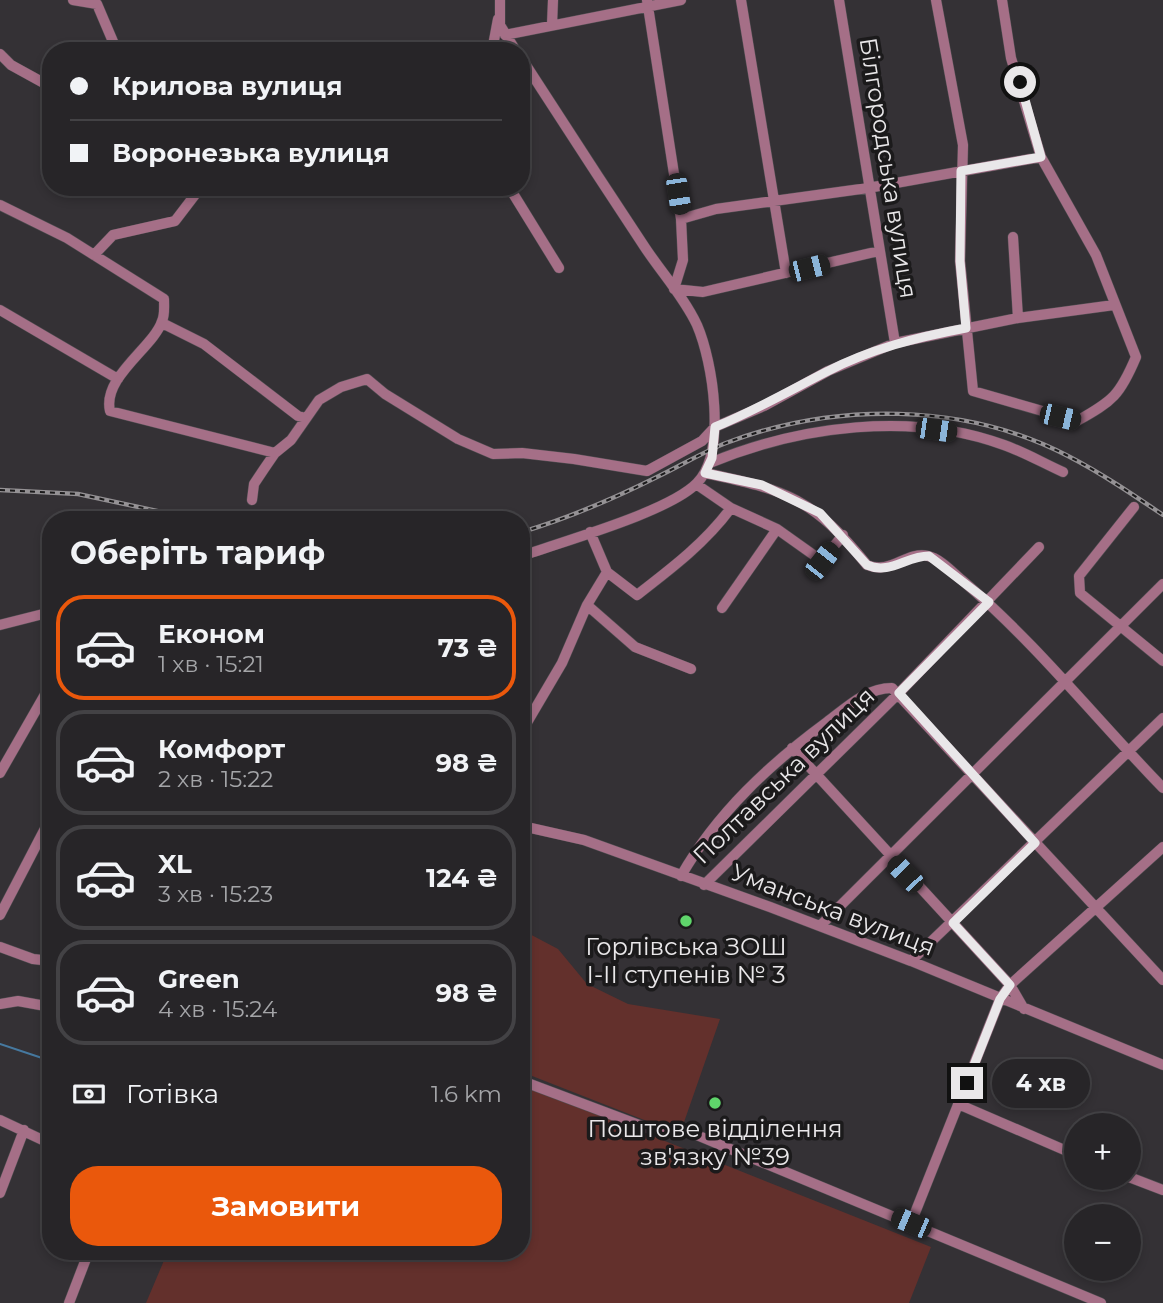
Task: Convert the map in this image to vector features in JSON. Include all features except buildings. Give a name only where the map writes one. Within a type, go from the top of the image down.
[{"type":"street","points":[[74,0],[97,4],[113,42]]},
{"type":"street","points":[[494,42],[500,0]]},
{"type":"street","points":[[552,24],[553,0]]},
{"type":"street","points":[[505,34],[648,2],[681,0]]},
{"type":"street","points":[[741,0],[772,202],[786,274]]},
{"type":"street","name":"Білгородська вулиця","points":[[839,0],[895,344]]},
{"type":"street","points":[[936,0],[963,145],[960,261],[973,391],[1077,421],[1098,409],[1123,388],[1136,357],[1096,255],[1041,157],[1011,58],[1002,0]]},
{"type":"street","points":[[648,2],[681,219],[683,260],[674,289]]},
{"type":"street","points":[[499,15],[510,42]]},
{"type":"street","points":[[0,54],[11,65],[42,82]]},
{"type":"street","points":[[530,71],[696,323],[705,348],[715,427],[711,461],[696,484],[658,507],[530,553]]},
{"type":"street","points":[[681,219],[716,209],[868,188],[1041,157]]},
{"type":"street","points":[[94,255],[113,235],[176,221],[194,196]]},
{"type":"street","points":[[515,196],[559,268]]},
{"type":"street","points":[[0,205],[66,237],[164,299],[162,323],[118,379],[108,404],[110,411],[275,453]]},
{"type":"street","points":[[1013,237],[1018,318]]},
{"type":"street","points":[[674,289],[703,292],[879,251]]},
{"type":"street","points":[[252,500],[254,484],[275,453],[291,440],[319,400],[341,387],[367,379],[458,439],[493,454],[522,453],[574,458],[648,471],[702,441],[715,427],[764,406],[828,371],[895,344],[1018,318],[1114,305]]},
{"type":"street","points":[[0,310],[118,379]]},
{"type":"street","points":[[162,323],[204,344],[298,416],[306,418]]},
{"type":"street","points":[[711,461],[752,446],[801,436],[864,428],[913,427],[958,433],[1003,444],[1063,472]]},
{"type":"street","points":[[705,473],[762,485],[820,513],[843,535],[867,565],[877,569],[890,568],[919,556],[929,556],[989,602],[1163,788]]},
{"type":"street","points":[[696,484],[731,508],[777,529],[822,561],[843,535]]},
{"type":"street","points":[[1134,507],[1079,576],[1078,587],[1080,593],[1163,661]]},
{"type":"street","points":[[590,532],[607,572],[637,595],[685,559],[714,532],[731,508]]},
{"type":"street","points":[[722,608],[777,529]]},
{"type":"street","name":"Полтавська вулиця","points":[[704,885],[814,773],[899,693],[1039,547]]},
{"type":"street","points":[[530,717],[562,663],[587,604],[607,572]]},
{"type":"street","points":[[820,926],[1163,584]]},
{"type":"street","points":[[587,604],[635,647],[691,669]]},
{"type":"street","points":[[0,625],[42,614]]},
{"type":"street","points":[[681,876],[739,797],[792,748],[857,699],[878,688],[892,688],[1163,980]]},
{"type":"street","points":[[0,773],[42,700]]},
{"type":"street","points":[[911,961],[1163,718]]},
{"type":"street","points":[[792,748],[890,858],[1010,985],[1024,1009]]},
{"type":"street","name":"Уманська вулиця","points":[[530,828],[584,840],[820,926],[1163,1065]]},
{"type":"street","points":[[0,915],[42,834]]},
{"type":"street","points":[[911,1223],[1000,999],[1010,985],[1163,847]]},
{"type":"street","points":[[0,947],[42,960]]},
{"type":"street","points":[[0,1004],[18,1001],[42,1005]]},
{"type":"street","points":[[530,1085],[647,1128],[687,1131],[1100,1303]]},
{"type":"street","points":[[958,1104],[1064,1150]]},
{"type":"street","points":[[0,1121],[42,1139]]},
{"type":"street","points":[[0,1193],[24,1130]]},
{"type":"street","points":[[1141,1182],[1163,1190]]},
{"type":"street","points":[[69,1303],[86,1260]]},
{"type":"shaded area","points":[[530,934],[558,949],[587,984],[628,1004],[720,1019],[683,1125],[657,1125],[530,1075]]},
{"type":"shaded area","points":[[530,1087],[931,1247],[909,1303],[146,1303],[164,1260],[530,1260]]},
{"type":"waterway","points":[[0,1044],[42,1058]]},
{"type":"railway","points":[[530,529],[609,500],[709,450],[767,430],[811,420],[899,414],[943,417],[986,425],[1028,438],[1092,469],[1163,515]]},
{"type":"railway","points":[[0,490],[78,494],[157,511]]},
{"type":"place","name":"Горлівська ЗОШ І-ІІ ступенів № 3","points":[[686,921]]},
{"type":"place","name":"Поштове відділення зв'язку №39","points":[[715,1103]]},
{"type":"route","points":[[967,1083],[1000,999],[1010,985],[953,923],[1035,843],[899,693],[989,602],[929,556],[919,556],[890,568],[877,569],[867,565],[840,531],[820,513],[762,485],[705,473],[712,458],[715,427],[764,406],[828,371],[895,344],[966,328],[960,261],[961,171],[1041,157],[1020,82]]}]
